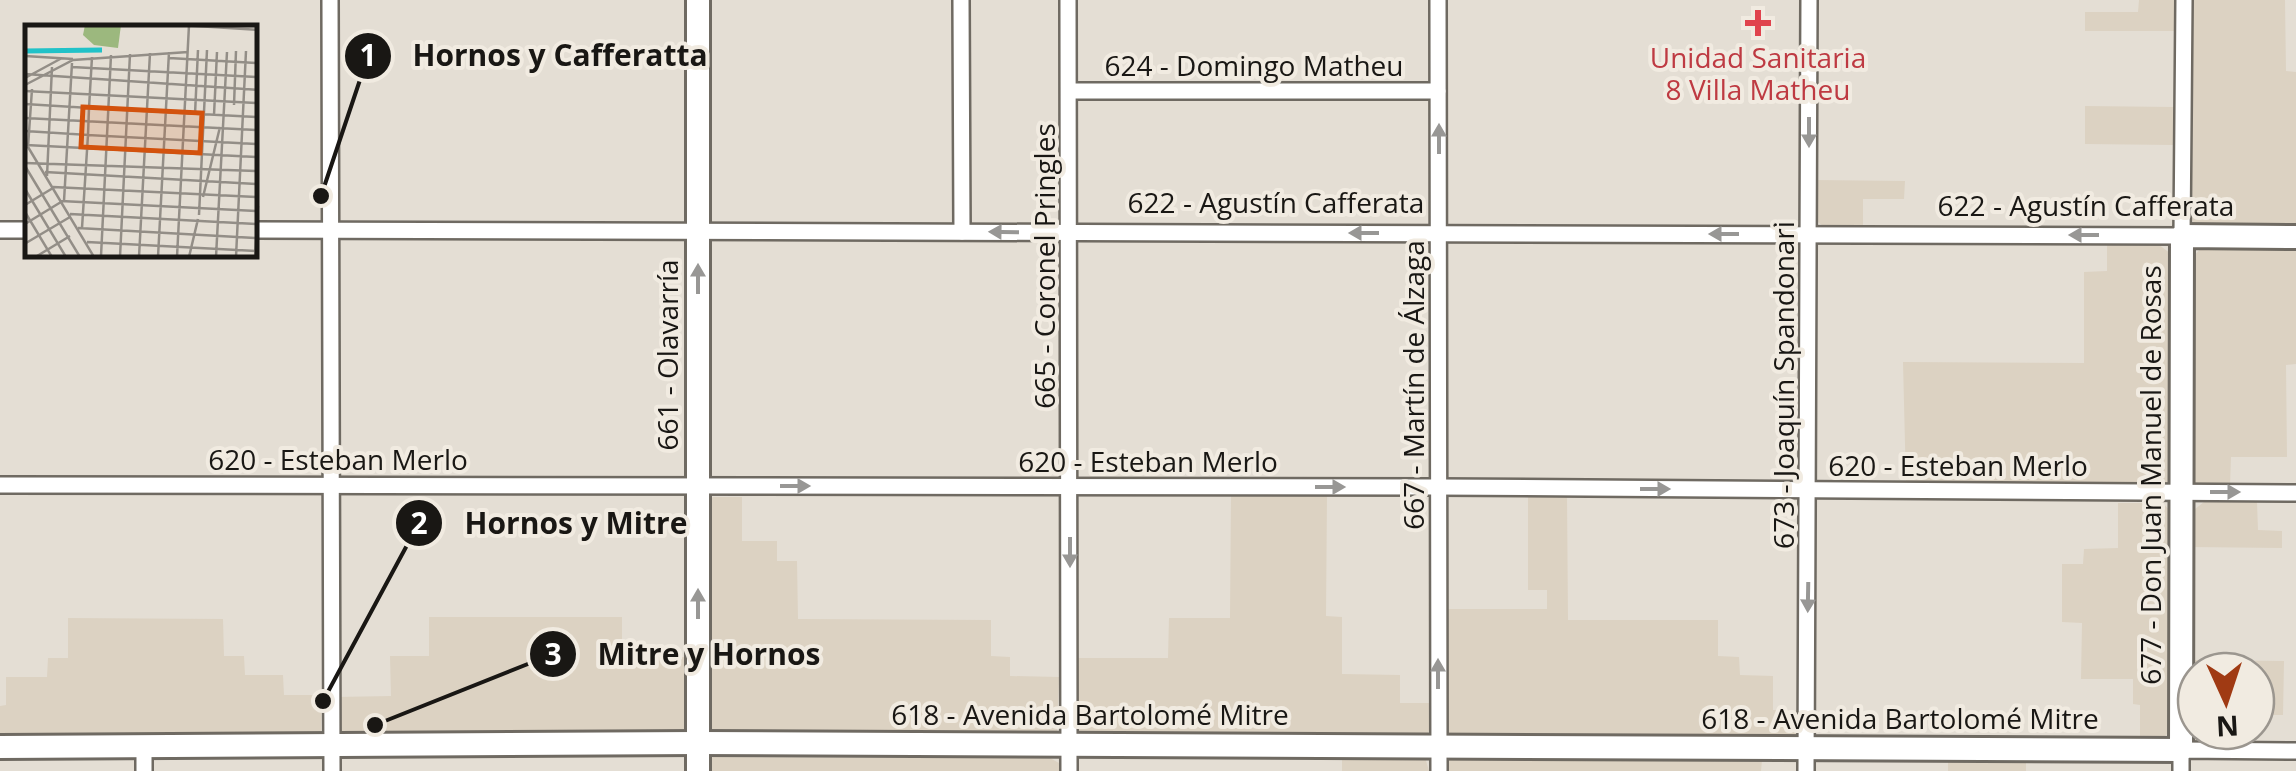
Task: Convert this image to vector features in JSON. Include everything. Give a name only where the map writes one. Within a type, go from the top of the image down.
[{"type":"main road","name":"661 - Olavarría","points":[[698,0],[698,771]]},
{"type":"main road","name":"622 - Agustín Cafferata","points":[[2182,236],[2296,236]]},
{"type":"main road","name":"677 - Don Juan Manuel de Rosas","points":[[2181,760],[2182,236]]},
{"type":"main road","name":"618 - Avenida Bartolomé Mitre","points":[[0,747],[1438,745],[1806,760],[2181,760]]},
{"type":"street","points":[[330,0],[332,771]]},
{"type":"street","points":[[961,0],[962,232]]},
{"type":"street","name":"665 - Coronel Pringles","points":[[1068,0],[1069,771]]},
{"type":"street","name":"667 - Martín de Álzaga","points":[[1438,0],[1438,771]]},
{"type":"street","name":"673 - Joaquín Spandonari","points":[[1806,760],[1809,0]]},
{"type":"street","name":"677 - Don Juan Manuel de Rosas","points":[[2182,236],[2184,0]]},
{"type":"street","name":"624 - Domingo Matheu","points":[[1070,91],[1438,91]]},
{"type":"street","name":"622 - Agustín Cafferata","points":[[258,230],[2182,236]]},
{"type":"street","name":"620 - Esteban Merlo","points":[[0,486],[2296,493]]},
{"type":"street","points":[[144,747],[144,771]]},
{"type":"street","points":[[2181,760],[2296,751]]},
{"type":"shaded area","points":[[2139,0],[2175,0],[2176,31],[2085,31],[2085,12],[2138,12]]},
{"type":"shaded area","points":[[2191,0],[2285,0],[2286,71],[2296,72],[2296,227],[2201,227],[2193,223]]},
{"type":"shaded area","points":[[2085,106],[2174,107],[2174,145],[2085,144]]},
{"type":"shaded area","points":[[1814,180],[1905,181],[1904,199],[1863,199],[1863,228],[1826,228],[1815,220]]},
{"type":"shaded area","points":[[2107,244],[2158,244],[2171,254],[2170,481],[2163,485],[1906,485],[1903,362],[2084,363],[2084,272],[2107,271]]},
{"type":"shaded area","points":[[2296,245],[2296,364],[2286,365],[2287,457],[2231,457],[2230,486],[2196,484],[2192,480],[2193,257],[2202,247]]},
{"type":"shaded area","points":[[1231,496],[1327,496],[1326,616],[1342,617],[1342,674],[1400,675],[1400,703],[1429,703],[1427,735],[1083,737],[1078,733],[1074,726],[1074,658],[1168,658],[1169,618],[1230,618]]},
{"type":"shaded area","points":[[1528,496],[1567,496],[1568,620],[1718,620],[1718,656],[1739,657],[1740,675],[1773,676],[1773,710],[1800,711],[1795,738],[1454,737],[1448,733],[1446,609],[1547,609],[1547,590],[1528,590]]},
{"type":"shaded area","points":[[713,497],[742,497],[742,541],[777,541],[777,561],[797,561],[798,619],[991,620],[991,656],[1010,657],[1010,676],[1059,677],[1057,732],[1053,736],[714,734],[708,727],[708,501]]},
{"type":"shaded area","points":[[2204,502],[2257,502],[2258,530],[2282,531],[2282,548],[2190,547],[2190,513]]},
{"type":"shaded area","points":[[2118,503],[2163,503],[2171,512],[2171,730],[2160,741],[2140,741],[2140,705],[2133,704],[2133,679],[2081,679],[2082,623],[2062,622],[2062,564],[2083,564],[2084,549],[2118,548]]},
{"type":"shaded area","points":[[429,617],[622,617],[622,657],[692,657],[687,736],[341,735],[337,731],[336,697],[391,696],[390,656],[429,656]]},
{"type":"shaded area","points":[[68,618],[223,619],[224,656],[244,656],[245,675],[283,675],[284,695],[322,695],[321,732],[317,736],[0,737],[0,706],[6,705],[6,677],[47,677],[48,658],[68,658]]},
{"type":"shaded area","points":[[2276,661],[2284,661],[2283,715],[2276,715]]},
{"type":"shaded area","points":[[1342,756],[1425,757],[1429,771],[1342,771]]},
{"type":"shaded area","points":[[713,757],[1050,758],[1059,763],[1061,771],[706,771],[706,764]]},
{"type":"shaded area","points":[[1453,758],[1762,760],[1761,771],[1444,771]]},
{"type":"shaded area","points":[[1948,758],[2026,759],[2026,771],[1948,771]]},
{"type":"place","name":"Unidad Sanitaria 8 Villa Matheu","points":[[1758,23]]},
{"type":"place","name":"Hornos y Cafferatta","points":[[321,196]]},
{"type":"place","name":"Hornos y Mitre","points":[[323,701]]},
{"type":"place","name":"Mitre y Hornos","points":[[375,725]]}]
